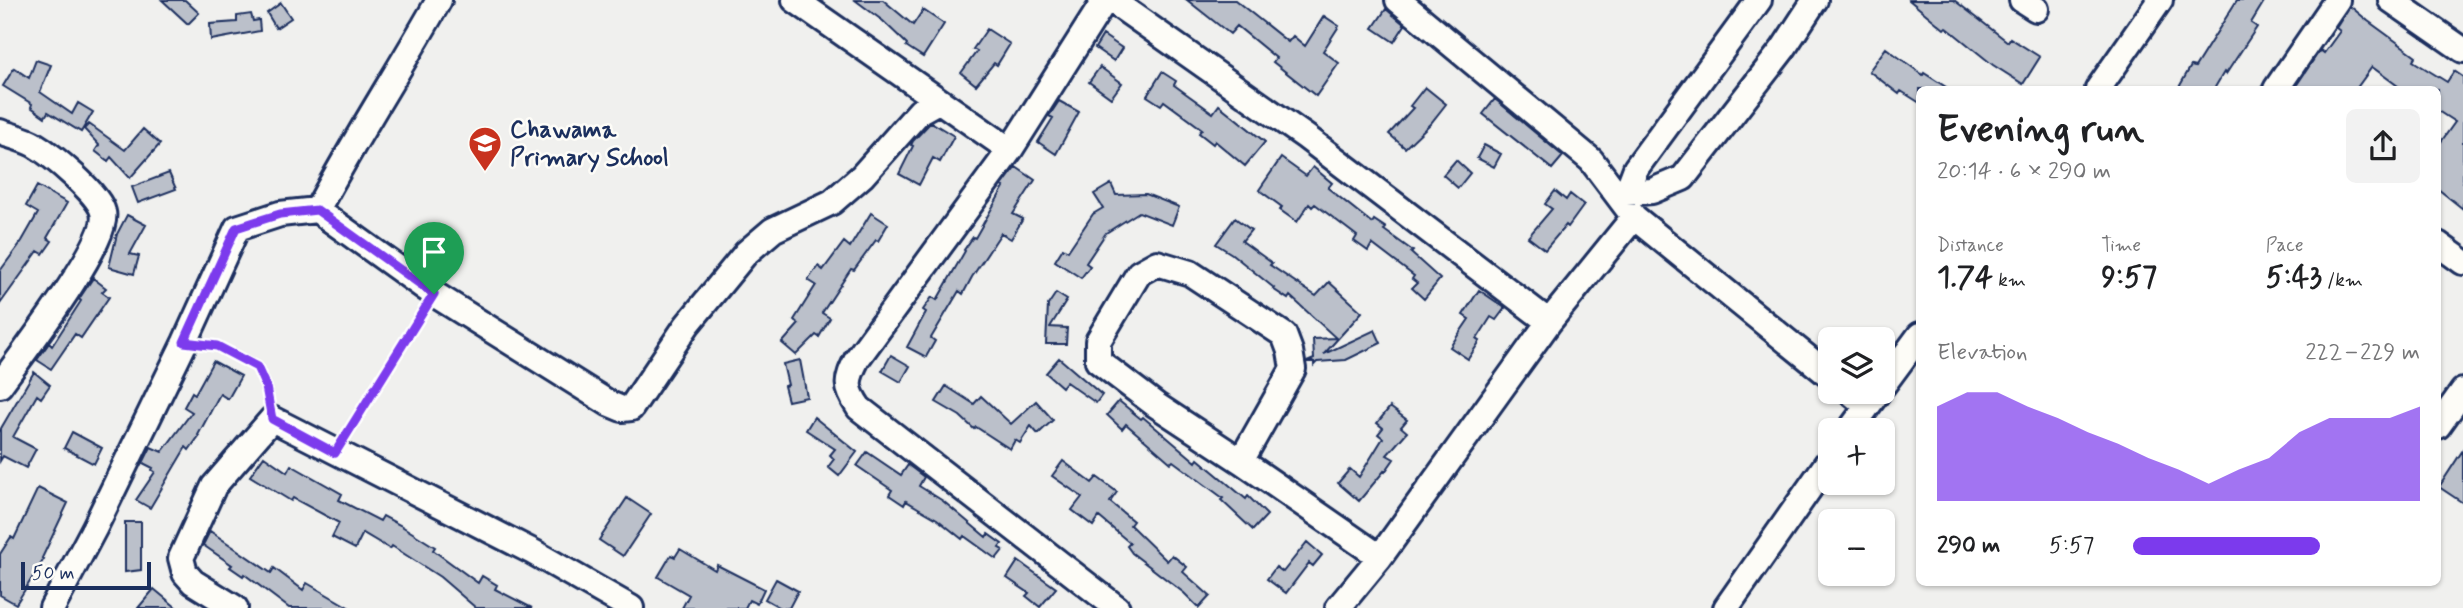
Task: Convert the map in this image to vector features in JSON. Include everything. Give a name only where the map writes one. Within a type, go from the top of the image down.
[{"type":"street","points":[[317,210],[354,141],[439,0]]},
{"type":"street","points":[[795,0],[1010,150]]},
{"type":"street","points":[[1398,0],[1591,160],[1628,204],[1818,366]]},
{"type":"street","points":[[1338,608],[1380,557],[1549,322],[1628,204],[1636,168],[1759,0]]},
{"type":"street","points":[[1628,204],[1683,178],[1783,49],[1815,0]]},
{"type":"street","points":[[2100,86],[2160,0]]},
{"type":"street","points":[[2278,86],[2337,0]]},
{"type":"street","points":[[2391,0],[2463,50]]},
{"type":"street","points":[[1117,608],[859,408],[849,393],[848,377],[857,359],[1118,2],[1306,137],[1549,322]]},
{"type":"street","points":[[52,608],[95,527],[236,228],[280,214],[317,210],[434,294],[610,404],[622,409],[631,408],[687,325],[746,253],[773,230],[832,202],[862,176],[920,111],[938,101]]},
{"type":"street","points":[[0,132],[33,143],[62,164],[96,200],[104,213],[102,228],[85,261],[0,385]]},
{"type":"street","points":[[2441,246],[2463,262]]},
{"type":"street","points":[[1241,461],[1293,369],[1284,335],[1190,273],[1157,263],[1139,273],[1098,341],[1098,360],[1156,405],[1380,557]]},
{"type":"street","points":[[1895,369],[1916,340]]},
{"type":"street","points":[[2441,422],[2463,391]]},
{"type":"street","points":[[235,608],[193,582],[185,573],[181,558],[214,486],[272,419],[533,552],[631,608]]},
{"type":"street","points":[[1726,608],[1818,476]]},
{"type":"path","points":[[335,453],[434,294]]},
{"type":"path","points":[[184,342],[217,346],[257,367],[266,387],[272,419]]},
{"type":"building","points":[[162,0],[185,0],[199,13],[188,24]]},
{"type":"building","points":[[855,0],[883,0],[913,25],[923,10],[944,24],[923,57],[906,46],[883,21]]},
{"type":"building","points":[[1187,0],[1235,0],[1288,42],[1293,36],[1305,46],[1324,16],[1339,26],[1323,51],[1339,63],[1316,96],[1273,62],[1276,58],[1237,26],[1230,34]]},
{"type":"building","points":[[1909,0],[1954,0],[2008,42],[2010,38],[2040,57],[2023,84],[1993,65],[1946,27],[1944,29]]},
{"type":"building","points":[[2237,0],[2265,0],[2251,23],[2257,27],[2216,86],[2180,86],[2191,66],[2195,67]]},
{"type":"building","points":[[281,3],[291,18],[276,28],[267,13]]},
{"type":"building","points":[[2350,6],[2416,56],[2413,61],[2447,82],[2454,71],[2463,77],[2463,209],[2441,191],[2441,142],[2455,122],[2441,113],[2441,86],[2398,86],[2372,67],[2358,86],[2296,86],[2320,50],[2324,53],[2340,31],[2336,28]]},
{"type":"building","points":[[1386,9],[1405,25],[1394,42],[1373,28]]},
{"type":"building","points":[[251,14],[253,21],[259,20],[260,31],[211,40],[210,24],[237,22],[237,16]]},
{"type":"building","points":[[987,29],[1010,44],[997,65],[994,63],[976,85],[961,73],[977,51],[973,49]]},
{"type":"building","points":[[1103,35],[1122,48],[1114,61],[1095,48]]},
{"type":"building","points":[[1886,48],[1923,75],[1924,73],[1944,86],[1916,86],[1916,100],[1901,91],[1899,94],[1869,71]]},
{"type":"building","points":[[36,60],[51,65],[40,92],[72,114],[78,103],[93,112],[81,132],[48,112],[45,117],[31,107],[32,104],[3,86],[14,68],[29,78]]},
{"type":"building","points":[[1100,67],[1122,83],[1111,98],[1089,82]]},
{"type":"building","points":[[1162,72],[1176,81],[1174,85],[1213,113],[1219,105],[1265,142],[1245,166],[1215,141],[1213,144],[1199,133],[1202,129],[1164,101],[1161,105],[1147,96]]},
{"type":"building","points":[[1425,87],[1446,104],[1405,148],[1389,134],[1413,108],[1410,106]]},
{"type":"building","points":[[1495,99],[1563,156],[1552,169],[1483,114]]},
{"type":"building","points":[[1059,101],[1079,112],[1056,154],[1038,142],[1053,118],[1049,116]]},
{"type":"building","points":[[931,122],[954,136],[940,162],[933,158],[919,185],[899,174],[913,141]]},
{"type":"building","points":[[89,124],[125,150],[143,129],[160,144],[130,178],[111,157],[108,161],[95,151],[99,145],[84,129]]},
{"type":"building","points":[[1484,145],[1501,154],[1494,167],[1477,158]]},
{"type":"building","points":[[1281,158],[1306,176],[1313,167],[1332,183],[1328,188],[1372,223],[1374,220],[1386,228],[1384,230],[1413,251],[1411,253],[1440,279],[1424,299],[1412,288],[1417,283],[1412,279],[1414,276],[1372,244],[1368,251],[1354,241],[1357,236],[1315,204],[1312,207],[1309,204],[1297,222],[1259,190]]},
{"type":"building","points":[[1456,160],[1470,173],[1458,188],[1443,175]]},
{"type":"building","points":[[1016,167],[1035,180],[1013,214],[1023,219],[1011,239],[1001,233],[963,294],[959,291],[931,338],[935,341],[926,357],[907,347],[926,312],[923,310],[932,297],[937,300],[964,250],[973,237],[975,238],[1004,187],[1002,186]]},
{"type":"building","points":[[169,173],[176,189],[138,203],[132,187]]},
{"type":"building","points":[[1111,184],[1116,195],[1146,194],[1179,207],[1172,225],[1139,212],[1106,233],[1086,263],[1090,266],[1081,278],[1055,261],[1063,248],[1068,251],[1093,214],[1103,208],[1094,194]]},
{"type":"building","points":[[37,186],[67,203],[47,238],[52,241],[43,254],[38,251],[0,304],[0,271],[38,213],[26,206]]},
{"type":"building","points":[[1555,191],[1566,200],[1570,194],[1584,205],[1568,227],[1566,225],[1545,250],[1528,237],[1552,209],[1545,204]]},
{"type":"building","points":[[871,213],[888,224],[878,241],[876,240],[854,270],[851,269],[822,313],[830,318],[819,337],[816,335],[796,355],[782,343],[799,324],[794,320],[816,285],[808,280],[818,266],[823,270],[844,242],[850,247]]},
{"type":"building","points":[[127,215],[146,225],[130,254],[139,256],[134,274],[109,267],[117,234]]},
{"type":"building","points":[[1235,218],[1251,230],[1242,241],[1272,263],[1270,265],[1316,296],[1329,282],[1362,312],[1324,354],[1375,330],[1381,343],[1346,360],[1317,362],[1314,365],[1314,362],[1307,362],[1314,359],[1313,339],[1336,338],[1290,296],[1288,299],[1273,289],[1216,244]]},
{"type":"building","points":[[93,278],[106,288],[102,292],[109,297],[81,338],[75,334],[51,369],[37,360],[49,343],[52,346]]},
{"type":"building","points":[[1479,290],[1505,308],[1496,320],[1491,317],[1468,359],[1450,347],[1469,319],[1463,315]]},
{"type":"building","points":[[1056,293],[1067,300],[1050,327],[1067,328],[1066,344],[1046,344],[1048,305]]},
{"type":"building","points":[[891,355],[910,366],[901,382],[882,371]]},
{"type":"building","points":[[1059,358],[1102,395],[1096,403],[1066,382],[1062,387],[1046,373]]},
{"type":"building","points":[[800,360],[807,397],[788,401],[784,386],[788,385],[783,364]]},
{"type":"building","points":[[213,361],[241,376],[228,399],[220,394],[199,436],[189,450],[186,447],[150,508],[136,500],[155,472],[143,463],[151,447],[162,452],[192,412],[184,407],[192,392],[195,394]]},
{"type":"building","points":[[34,372],[50,385],[41,398],[37,395],[13,437],[36,449],[26,468],[3,456],[0,461],[0,430]]},
{"type":"building","points":[[946,386],[974,404],[981,396],[1011,424],[1036,401],[1053,420],[1038,434],[1031,426],[1020,443],[1015,440],[1010,449],[976,427],[974,429],[960,416],[936,402]]},
{"type":"building","points":[[1119,401],[1141,419],[1143,417],[1196,462],[1198,459],[1246,499],[1248,496],[1267,515],[1253,530],[1221,500],[1223,498],[1173,461],[1171,463],[1126,424],[1122,429],[1107,415]]},
{"type":"building","points":[[1390,407],[1407,420],[1401,427],[1407,432],[1387,455],[1394,459],[1385,472],[1359,501],[1338,483],[1350,469],[1359,477],[1383,438],[1378,434],[1383,428],[1377,423]]},
{"type":"building","points":[[814,417],[857,452],[839,476],[828,467],[834,459],[830,455],[835,449],[806,430]]},
{"type":"building","points":[[72,432],[102,448],[94,464],[64,448]]},
{"type":"building","points":[[2463,450],[2463,503],[2441,488],[2441,484]]},
{"type":"building","points":[[867,452],[901,475],[908,465],[924,477],[919,486],[943,501],[986,537],[988,534],[1002,544],[999,548],[1003,550],[996,559],[964,536],[962,539],[937,519],[906,501],[904,505],[889,495],[892,490],[857,466]]},
{"type":"building","points":[[264,456],[287,472],[291,465],[342,494],[339,500],[380,521],[383,516],[400,525],[435,547],[433,550],[478,583],[482,576],[497,585],[495,589],[532,608],[476,608],[440,577],[392,546],[390,549],[363,533],[355,549],[332,537],[339,523],[293,498],[291,501],[250,476]]},
{"type":"building","points":[[1063,461],[1092,483],[1097,477],[1117,492],[1110,502],[1133,521],[1130,525],[1167,561],[1172,555],[1187,567],[1183,572],[1210,596],[1199,608],[1132,553],[1127,546],[1130,543],[1099,517],[1093,526],[1072,510],[1082,497],[1052,476]]},
{"type":"building","points":[[38,488],[68,503],[42,558],[44,559],[16,604],[0,595],[0,554],[11,537],[14,539]]},
{"type":"building","points":[[627,498],[651,514],[623,556],[599,540]]},
{"type":"building","points":[[125,522],[141,522],[141,570],[125,572]]},
{"type":"building","points":[[210,531],[271,573],[274,568],[303,590],[307,583],[350,608],[289,608],[203,545]]},
{"type":"building","points":[[1307,542],[1322,555],[1313,566],[1309,563],[1286,593],[1267,579],[1276,567],[1283,572]]},
{"type":"building","points":[[680,549],[715,570],[717,565],[764,589],[757,604],[749,600],[745,608],[682,608],[689,595],[658,577],[671,555],[675,557]]},
{"type":"building","points":[[1018,561],[1056,588],[1040,607],[1026,596],[1029,593],[1007,578]]},
{"type":"building","points":[[776,579],[798,591],[789,608],[781,608],[765,599]]},
{"type":"building","points":[[154,589],[177,608],[138,608]]},
{"type":"place","name":"Chawama Primary School","points":[[485,173]]},
{"type":"route","points":[[317,210],[434,294],[335,453],[272,419],[266,387],[257,367],[217,346],[184,342],[236,228],[280,214],[317,210]]}]
